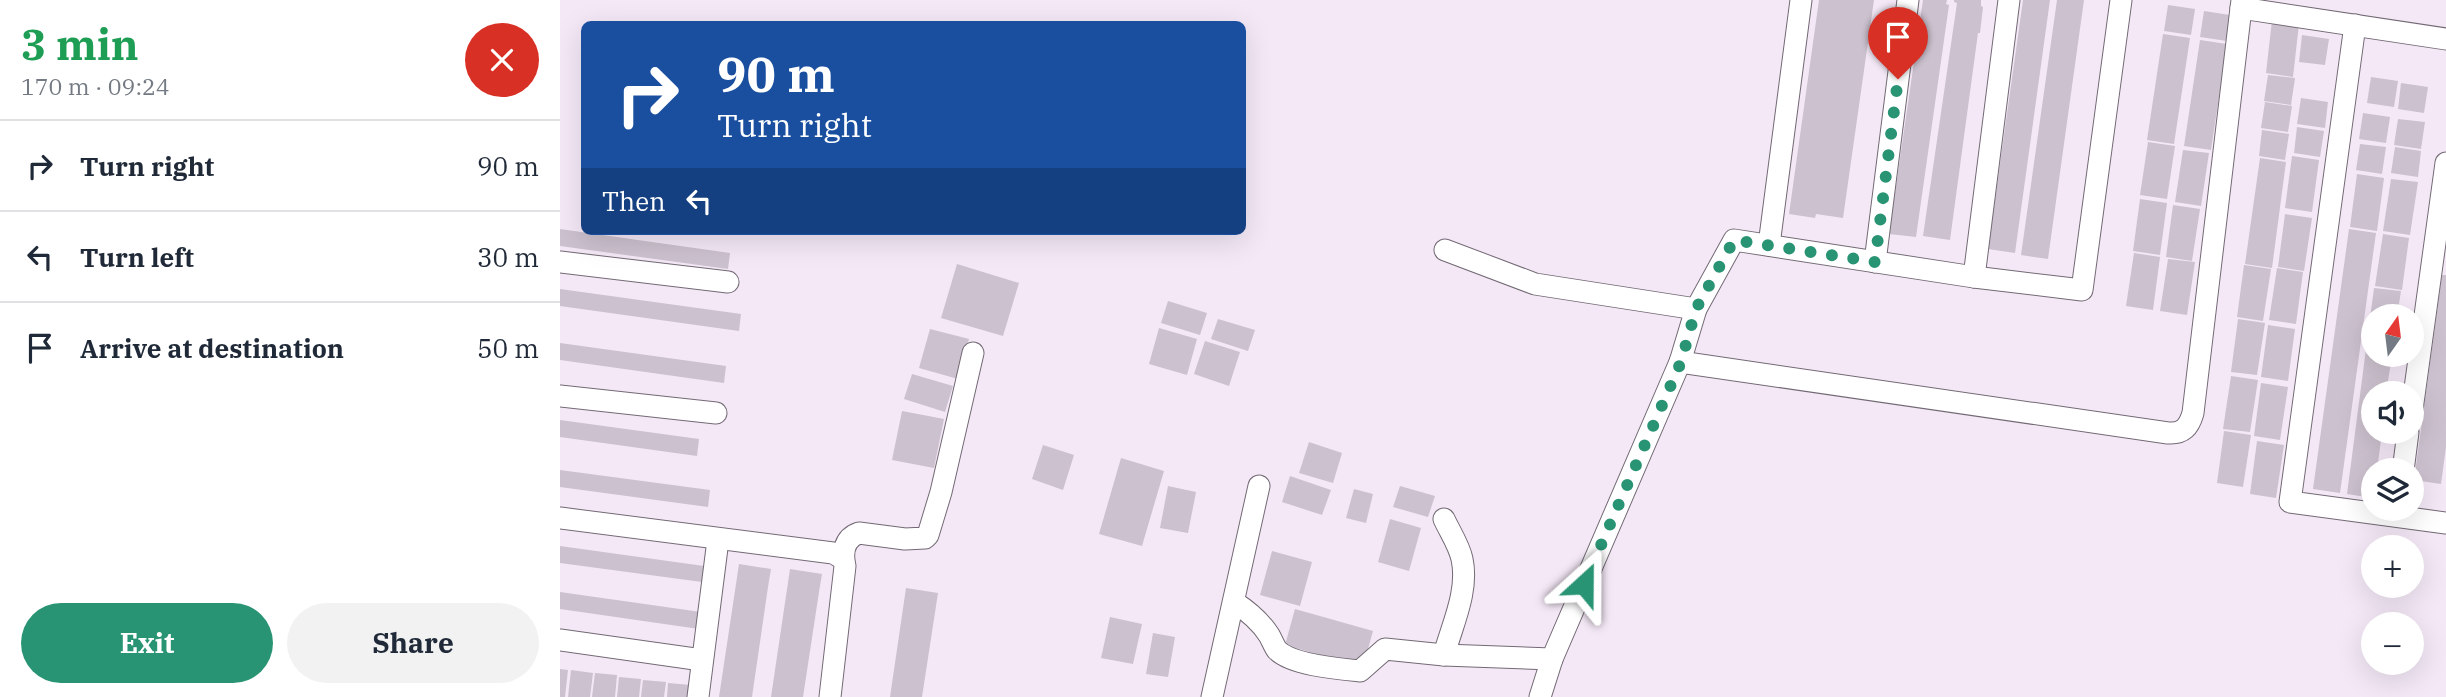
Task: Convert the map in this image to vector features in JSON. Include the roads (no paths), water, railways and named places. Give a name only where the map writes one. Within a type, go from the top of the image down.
[{"type":"street","points":[[1769,245],[1801,0]]},
{"type":"street","points":[[1875,262],[1908,0]]},
{"type":"street","points":[[1974,277],[2009,0]]},
{"type":"street","points":[[1540,697],[1552,659],[1681,362],[1696,309],[1734,240],[1974,277],[2082,290],[2121,0]]},
{"type":"street","points":[[1681,362],[2168,433],[2184,430],[2193,413],[2242,4],[2446,39]]},
{"type":"street","points":[[2356,25],[2290,502],[2361,509]]},
{"type":"street","points":[[2416,381],[2446,163]]},
{"type":"street","points":[[1445,250],[1535,284],[1696,309]]},
{"type":"street","points":[[560,262],[728,282]]},
{"type":"street","points":[[830,697],[845,566],[842,558],[847,541],[854,534],[905,539],[925,538],[928,535],[941,492],[973,353]]},
{"type":"street","points":[[560,396],[716,413]]},
{"type":"street","points":[[1212,697],[1259,486]]},
{"type":"street","points":[[560,518],[833,553],[842,558]]},
{"type":"street","points":[[1444,519],[1461,556],[1464,574],[1463,589],[1444,655]]},
{"type":"street","points":[[2424,519],[2446,523]]},
{"type":"street","points":[[698,697],[718,540]]},
{"type":"street","points":[[1234,602],[1251,613],[1268,632],[1277,650],[1286,656],[1321,667],[1360,671],[1385,649],[1444,655],[1552,659]]},
{"type":"street","points":[[560,640],[702,660]]}]
